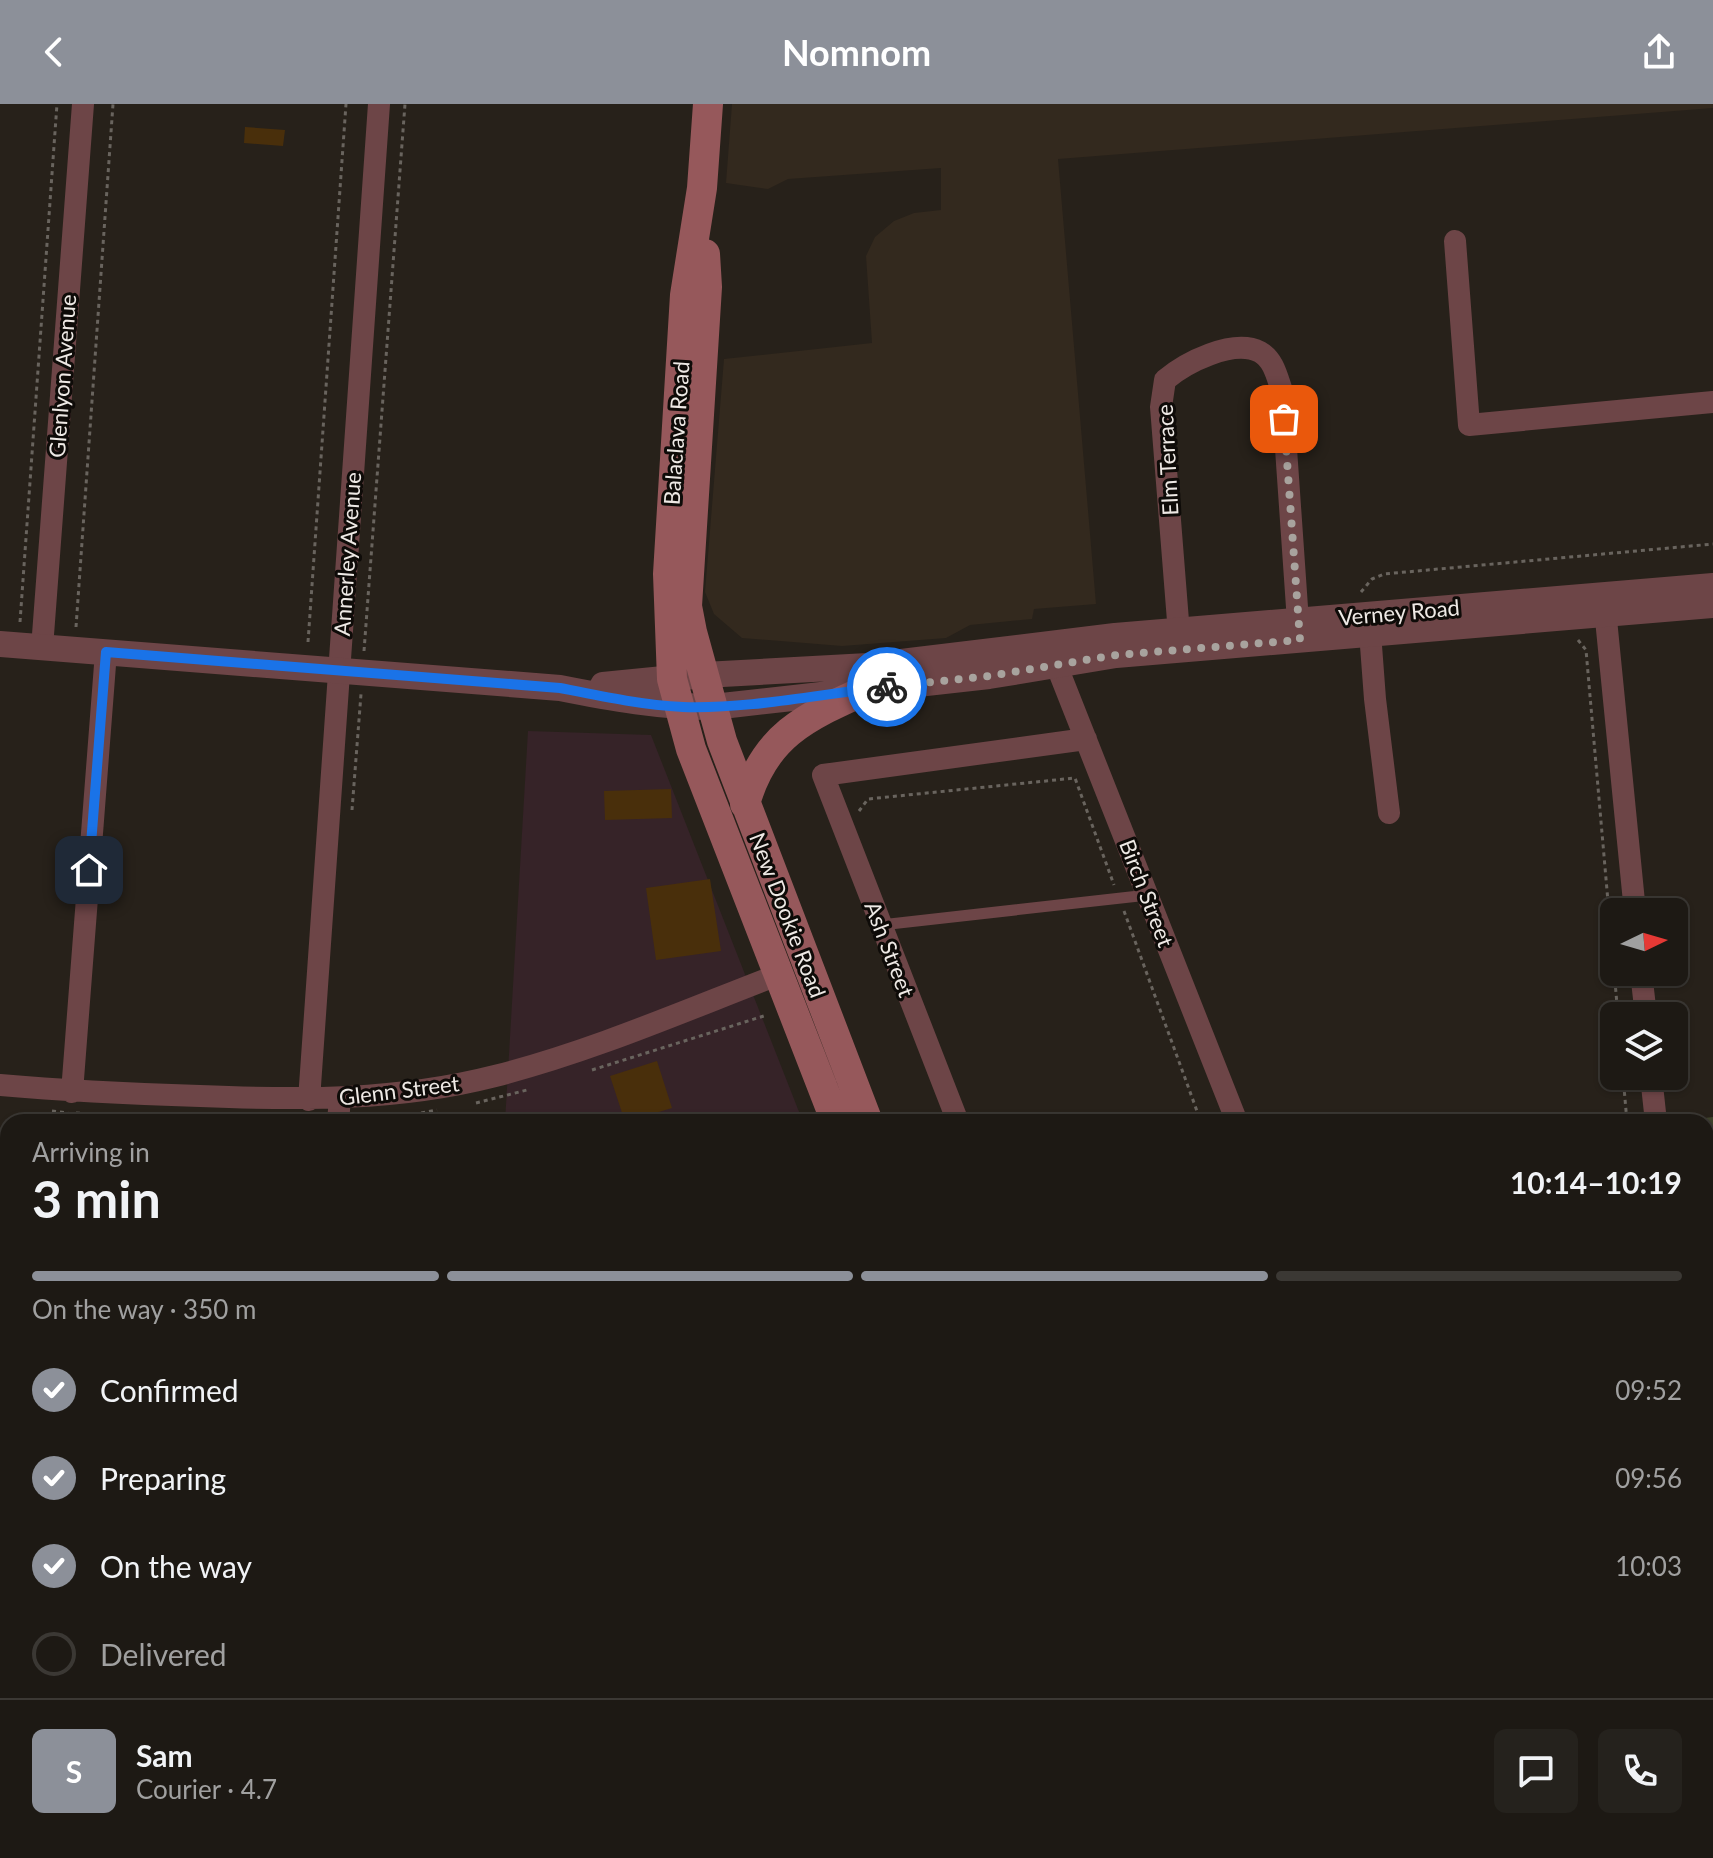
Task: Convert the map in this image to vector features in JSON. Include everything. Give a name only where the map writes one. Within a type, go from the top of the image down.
[{"type":"main road","name":"Balaclava Road","points":[[676,693],[668,574],[685,295],[702,188],[708,104]]},
{"type":"main road","name":"Balaclava Road","points":[[702,188],[707,287],[687,606],[713,707]]},
{"type":"main road","points":[[745,804],[757,770],[775,743],[818,713],[868,689]]},
{"type":"main road","name":"New Dookie Road","points":[[676,693],[691,749],[833,1114]]},
{"type":"main road","name":"New Dookie Road","points":[[713,707],[745,804],[865,1114]]},
{"type":"street","name":"Glenlyon Avenue","points":[[42,648],[83,104]]},
{"type":"street","name":"Annerley Avenue","points":[[309,1100],[351,672],[379,104]]},
{"type":"street","points":[[1455,241],[1469,425],[1713,402]]},
{"type":"street","name":"Elm Terrace","points":[[1179,641],[1161,407],[1165,380],[1183,365],[1212,354],[1243,348],[1261,353],[1273,365],[1282,391],[1299,630]]},
{"type":"street","name":"Verney Road","points":[[1605,605],[1713,586]]},
{"type":"street","points":[[1605,605],[1634,898]]},
{"type":"street","name":"Verney Road","points":[[676,693],[713,707],[989,676],[1179,641],[1361,622],[1605,605],[1713,605]]},
{"type":"street","points":[[1361,622],[1375,699],[1389,813]]},
{"type":"street","name":"Verney Road","points":[[676,693],[704,675],[868,666],[1115,636],[1179,641]]},
{"type":"street","points":[[0,644],[560,688],[676,693]]},
{"type":"street","points":[[72,1092],[106,652]]},
{"type":"street","name":"Birch Street","points":[[1056,664],[1234,1114]]},
{"type":"street","name":"Ash Street","points":[[955,1114],[823,775],[1086,739]]},
{"type":"street","name":"Glenn Street","points":[[0,1085],[72,1092],[309,1100],[415,1092],[493,1076],[581,1050],[780,974]]},
{"type":"street","points":[[1653,1090],[1655,1114]]},
{"type":"street","points":[[339,1114],[340,1098]]},
{"type":"lane","points":[[881,925],[1148,895]]},
{"type":"path","points":[[20,622],[57,104]]},
{"type":"path","points":[[76,628],[113,104]]},
{"type":"path","points":[[308,642],[346,104]]},
{"type":"path","points":[[352,810],[351,672],[405,104]]},
{"type":"path","points":[[1361,622],[1372,579],[1384,574],[1713,544]]},
{"type":"path","points":[[1577,638],[1586,650],[1617,1002]]},
{"type":"path","points":[[1624,1090],[1626,1114]]},
{"type":"path","points":[[45,1111],[81,1114]]},
{"type":"shaded area","points":[[732,104],[1713,104],[1713,108],[1058,159],[1096,604],[1034,609],[1032,619],[970,625],[946,638],[842,646],[742,638],[714,614],[705,592],[724,359],[872,343],[866,256],[875,237],[894,221],[914,213],[941,210],[941,168],[788,179],[768,189],[726,183]]},
{"type":"shaded area","points":[[528,731],[651,735],[800,1114],[505,1114]]},
{"type":"building","points":[[245,127],[285,130],[283,146],[244,143]]},
{"type":"building","points":[[671,789],[672,818],[605,820],[604,791]]},
{"type":"building","points":[[710,879],[721,951],[656,960],[646,888]]},
{"type":"building","points":[[657,1061],[672,1108],[652,1114],[622,1114],[610,1076]]},
{"type":"way so far","points":[[887,687],[989,676],[1116,655],[1300,640],[1284,419]]},
{"type":"route","points":[[89,870],[106,652],[560,688],[681,707],[790,700],[887,687]]}]
